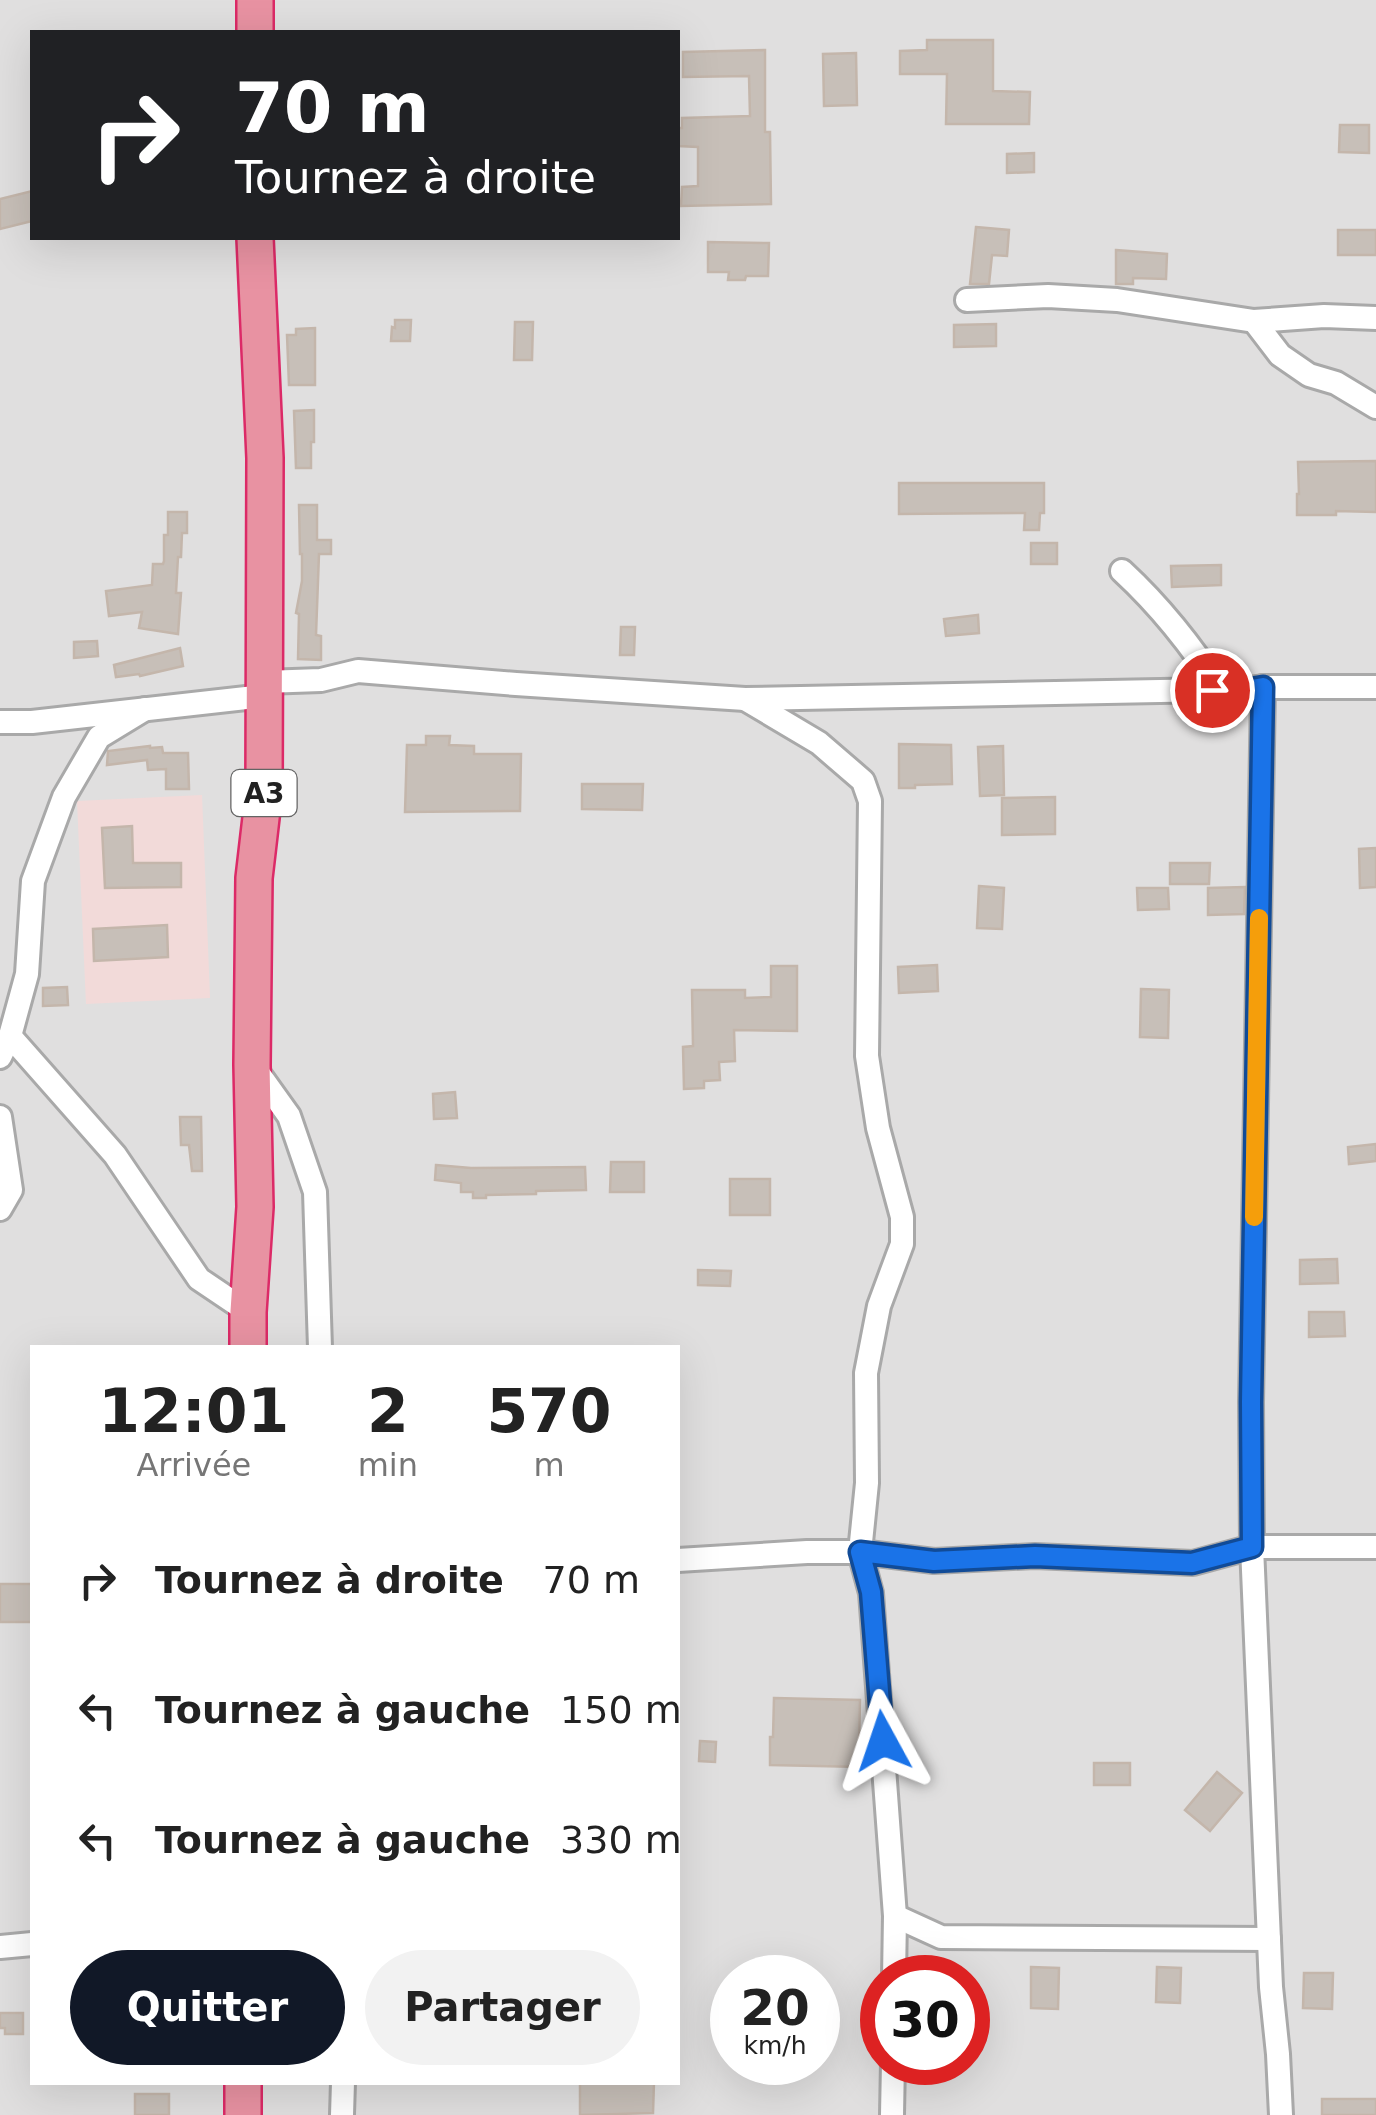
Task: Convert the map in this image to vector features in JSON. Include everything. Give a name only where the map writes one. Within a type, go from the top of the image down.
[{"type":"highway","points":[[255,0],[255,30]]},
{"type":"highway","name":"A3","points":[[248,1345],[255,1207],[254,878],[264,792],[265,458],[255,240]]},
{"type":"highway","points":[[243,2085],[243,2115]]},
{"type":"street","points":[[967,300],[1048,296],[1117,300],[1254,320],[1376,318]]},
{"type":"street","points":[[1254,320],[1280,354],[1309,375],[1336,383],[1376,407]]},
{"type":"street","points":[[1122,571],[1145,592],[1205,666],[1222,694]]},
{"type":"street","points":[[0,722],[145,709],[358,671],[745,699],[1212,690],[1222,694],[1263,687],[1376,687]]},
{"type":"street","points":[[1263,687],[1252,1547],[1268,1939],[1281,2115]]},
{"type":"street","points":[[745,699],[819,743],[863,782],[870,801],[868,1056],[878,1128],[902,1216],[902,1244],[879,1306],[866,1373],[867,1482],[860,1552],[871,1592],[895,1916],[894,1955]]},
{"type":"street","points":[[145,709],[98,737],[64,797],[33,882],[26,974],[5,1047],[114,1155],[198,1279],[248,1312]]},
{"type":"street","points":[[252,1065],[289,1116],[315,1192],[320,1345]]},
{"type":"street","points":[[0,1117],[11,1190],[0,1209]]},
{"type":"street","points":[[680,1560],[860,1552],[934,1561],[1035,1556],[1192,1563],[1252,1547],[1376,1547]]},
{"type":"street","points":[[895,1916],[941,1936],[1268,1939]]},
{"type":"street","points":[[0,1947],[30,1944]]},
{"type":"street","points":[[342,2115],[344,2085]]},
{"type":"street","points":[[892,2115],[893,2085]]},
{"type":"shaded area","points":[[0,0],[1376,0],[1376,2115],[0,2115]]},
{"type":"shaded area","points":[[202,795],[210,998],[86,1004],[77,801]]},
{"type":"building","points":[[927,40],[993,40],[993,91],[1030,92],[1029,124],[946,124],[947,74],[900,74],[900,51],[927,50]]},
{"type":"building","points":[[765,50],[765,132],[770,132],[771,204],[681,206],[682,187],[698,186],[698,147],[680,146],[682,118],[750,116],[749,76],[683,77],[683,52]]},
{"type":"building","points":[[856,53],[857,105],[824,106],[823,54]]},
{"type":"building","points":[[1340,125],[1369,125],[1369,153],[1339,152]]},
{"type":"building","points":[[1034,153],[1034,172],[1007,173],[1007,154]]},
{"type":"building","points":[[30,192],[30,222],[0,229],[0,199]]},
{"type":"building","points":[[976,227],[1009,230],[1007,256],[992,255],[989,284],[970,284]]},
{"type":"building","points":[[1338,230],[1376,230],[1376,255],[1338,255]]},
{"type":"building","points":[[708,242],[769,243],[768,276],[728,280],[729,272],[708,272]]},
{"type":"building","points":[[1116,250],[1167,254],[1166,279],[1133,278],[1133,284],[1116,284]]},
{"type":"building","points":[[395,320],[411,320],[410,341],[391,341]]},
{"type":"building","points":[[515,322],[533,322],[532,360],[514,360]]},
{"type":"building","points":[[996,324],[996,346],[954,347],[954,325]]},
{"type":"building","points":[[315,328],[315,385],[289,385],[287,335],[296,335],[296,329]]},
{"type":"building","points":[[314,410],[311,468],[296,468],[294,411]]},
{"type":"building","points":[[1376,461],[1376,512],[1297,515],[1298,462]]},
{"type":"building","points":[[899,483],[1044,483],[1044,513],[1040,513],[1039,530],[1024,530],[1025,513],[899,514]]},
{"type":"building","points":[[299,505],[317,505],[317,540],[331,540],[331,554],[319,554],[316,635],[321,636],[321,660],[298,659],[296,613],[302,581]]},
{"type":"building","points":[[168,512],[187,512],[187,533],[182,533],[178,557],[178,634],[139,628],[142,612],[109,616],[106,591],[152,585],[153,564],[164,561]]},
{"type":"building","points":[[1031,543],[1057,543],[1057,564],[1031,564]]},
{"type":"building","points":[[1221,565],[1221,585],[1172,587],[1171,566]]},
{"type":"building","points":[[978,615],[979,633],[946,636],[944,619]]},
{"type":"building","points":[[621,627],[635,627],[634,655],[620,655]]},
{"type":"building","points":[[97,641],[98,656],[74,658],[74,642]]},
{"type":"building","points":[[180,648],[183,666],[116,677],[114,665]]},
{"type":"building","points":[[426,736],[450,736],[449,745],[474,746],[474,754],[521,754],[520,811],[405,812],[407,745],[426,745]]},
{"type":"building","points":[[899,744],[951,745],[952,784],[899,788]]},
{"type":"building","points":[[1003,746],[1004,795],[980,796],[978,747]]},
{"type":"building","points":[[162,747],[163,753],[188,753],[189,789],[166,789],[166,769],[148,770],[147,760],[107,765],[108,751]]},
{"type":"building","points":[[582,784],[643,784],[642,810],[582,809]]},
{"type":"building","points":[[1055,797],[1055,834],[1002,835],[1002,798]]},
{"type":"building","points":[[132,826],[133,863],[181,863],[181,887],[105,888],[102,828]]},
{"type":"building","points":[[1376,848],[1376,887],[1360,888],[1359,849]]},
{"type":"building","points":[[1170,863],[1210,863],[1209,884],[1170,884]]},
{"type":"building","points":[[979,886],[1004,888],[1002,929],[977,928]]},
{"type":"building","points":[[1245,887],[1244,914],[1208,915],[1208,888]]},
{"type":"building","points":[[1137,888],[1168,888],[1169,909],[1138,910]]},
{"type":"building","points":[[167,925],[168,957],[94,961],[93,929]]},
{"type":"building","points":[[937,965],[938,991],[899,993],[898,967]]},
{"type":"building","points":[[771,966],[797,966],[797,1031],[734,1030],[735,1061],[719,1062],[720,1080],[704,1081],[704,1088],[684,1089],[683,1047],[693,1046],[692,990],[745,990],[745,998],[771,997]]},
{"type":"building","points":[[67,987],[68,1005],[43,1006],[43,988]]},
{"type":"building","points":[[1141,989],[1169,990],[1168,1038],[1140,1037]]},
{"type":"building","points":[[455,1092],[457,1118],[434,1119],[433,1094]]},
{"type":"building","points":[[180,1117],[201,1117],[202,1171],[192,1171],[189,1145],[181,1145]]},
{"type":"building","points":[[1376,1144],[1376,1161],[1349,1164],[1348,1147]]},
{"type":"building","points":[[611,1162],[644,1162],[644,1192],[610,1192]]},
{"type":"building","points":[[436,1165],[585,1167],[586,1190],[473,1198],[473,1192],[461,1192],[461,1183],[435,1180]]},
{"type":"building","points":[[730,1179],[770,1179],[770,1215],[730,1215]]},
{"type":"building","points":[[1337,1259],[1338,1283],[1300,1284],[1300,1260]]},
{"type":"building","points":[[698,1270],[731,1271],[730,1286],[698,1285]]},
{"type":"building","points":[[1309,1312],[1344,1312],[1345,1336],[1309,1337]]},
{"type":"building","points":[[0,1584],[30,1584],[30,1622],[0,1622]]},
{"type":"building","points":[[774,1698],[860,1700],[862,1767],[770,1765]]},
{"type":"building","points":[[700,1741],[716,1742],[715,1762],[699,1761]]},
{"type":"building","points":[[1094,1763],[1130,1763],[1130,1785],[1094,1785]]},
{"type":"building","points":[[1217,1772],[1242,1793],[1210,1831],[1185,1810]]},
{"type":"building","points":[[1031,1967],[1059,1968],[1058,2009],[1031,2008]]},
{"type":"building","points":[[1157,1967],[1181,1968],[1180,2003],[1156,2002]]},
{"type":"building","points":[[1304,1973],[1333,1973],[1332,2009],[1303,2008]]},
{"type":"building","points":[[0,2013],[23,2013],[23,2034],[5,2034],[5,2028],[0,2028]]},
{"type":"building","points":[[580,2085],[654,2085],[653,2113],[580,2115]]},
{"type":"building","points":[[135,2094],[169,2094],[169,2115],[135,2115]]},
{"type":"building","points":[[1322,2099],[1376,2099],[1376,2115],[1322,2115]]},
{"type":"slow traffic","points":[[1254,1217],[1259,918]]},
{"type":"route","points":[[883,1741],[871,1592],[860,1552],[934,1561],[1035,1556],[1192,1563],[1252,1547],[1263,687],[1222,694],[1212,690]]}]
